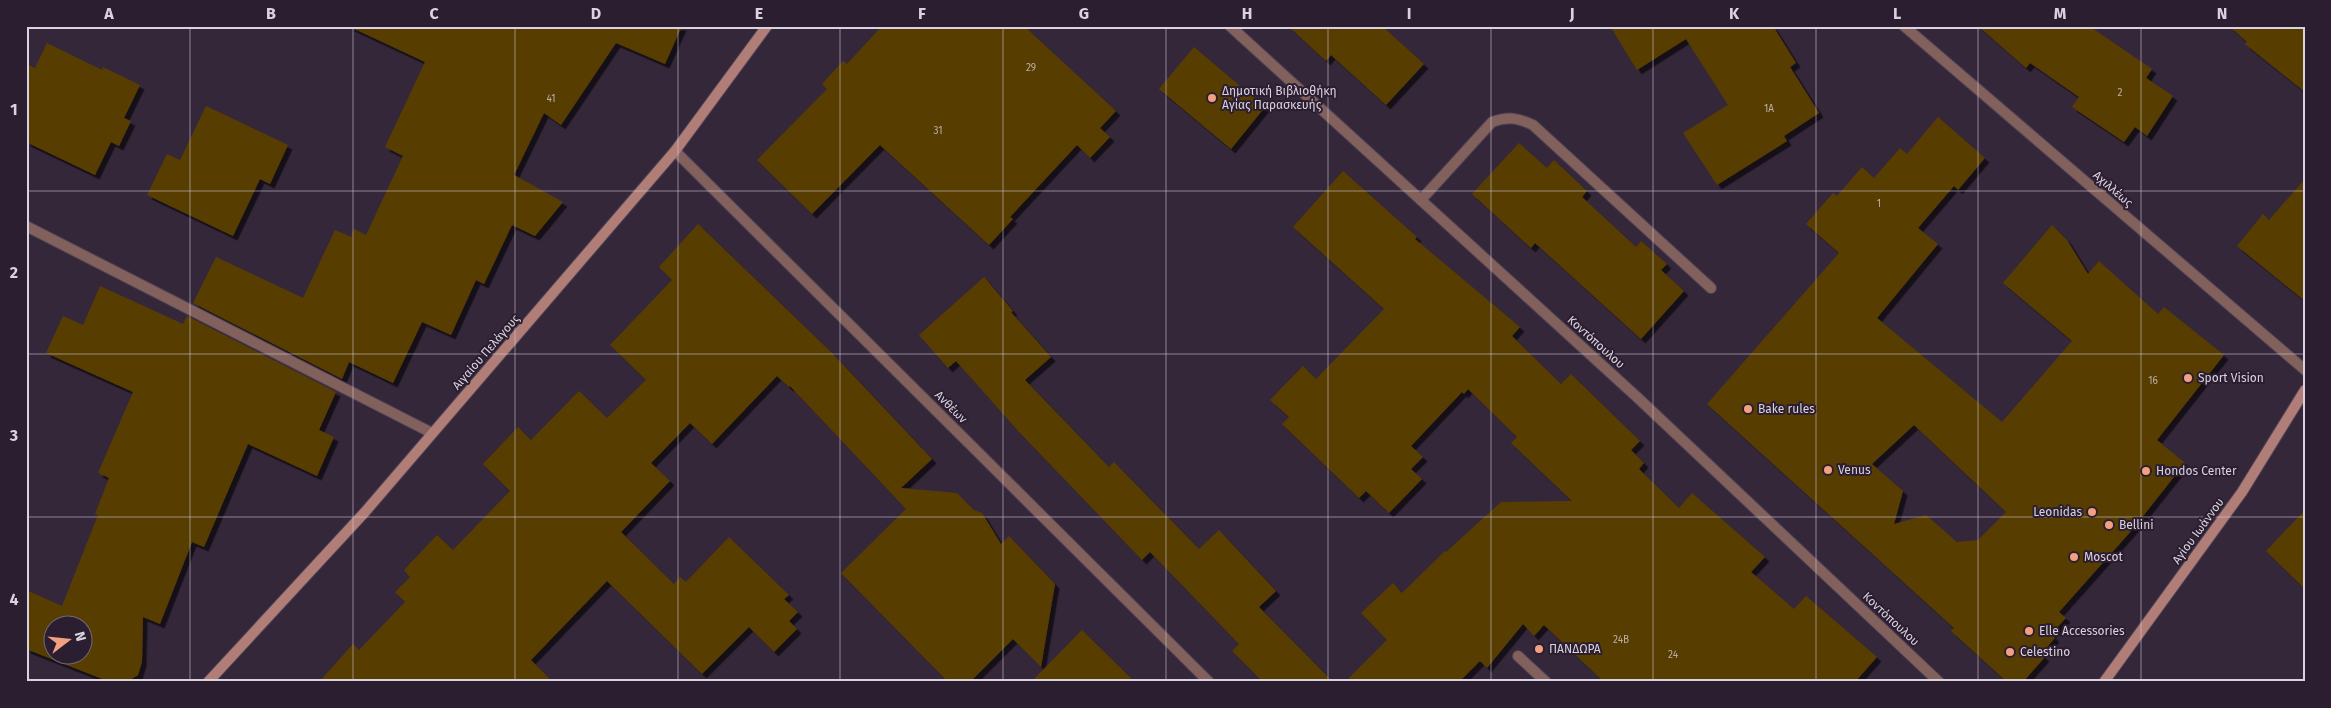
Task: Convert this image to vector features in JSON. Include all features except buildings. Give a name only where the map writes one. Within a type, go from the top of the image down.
[{"type":"street","name":"Αιγαίου Πελάγους","points":[[208,682],[365,512],[675,151],[767,26]]},
{"type":"street","name":"Κοντόπουλου","points":[[1230,26],[1638,398],[1939,682]]},
{"type":"street","name":"Αχιλλέως","points":[[1904,26],[2305,370]]},
{"type":"street","points":[[1421,200],[1492,122],[1505,117],[1519,118],[1533,125],[1711,288]]},
{"type":"street","name":"Ανθέων","points":[[675,151],[1209,682]]},
{"type":"street","points":[[26,226],[432,433]]},
{"type":"street","name":"Αγίου Ιωάννου","points":[[2104,682],[2242,492],[2305,390]]},
{"type":"street","points":[[1518,656],[1546,682]]},
{"type":"place","name":"Δημοτική Βιβλιοθήκη Αγίας Παρασκευής","points":[[1212,98]]},
{"type":"place","name":"Sport Vision","points":[[2188,378]]},
{"type":"place","name":"Bake rules","points":[[1748,409]]},
{"type":"place","name":"Venus","points":[[1828,470]]},
{"type":"place","name":"Hondos Center","points":[[2146,471]]},
{"type":"place","name":"Leonidas","points":[[2092,512]]},
{"type":"place","name":"Bellini","points":[[2109,525]]},
{"type":"place","name":"Moscot","points":[[2074,557]]},
{"type":"place","name":"Elle Accessories","points":[[2029,631]]},
{"type":"place","name":"ΠΑΝΔΩΡΑ","points":[[1539,649]]},
{"type":"place","name":"Celestino","points":[[2010,652]]}]
